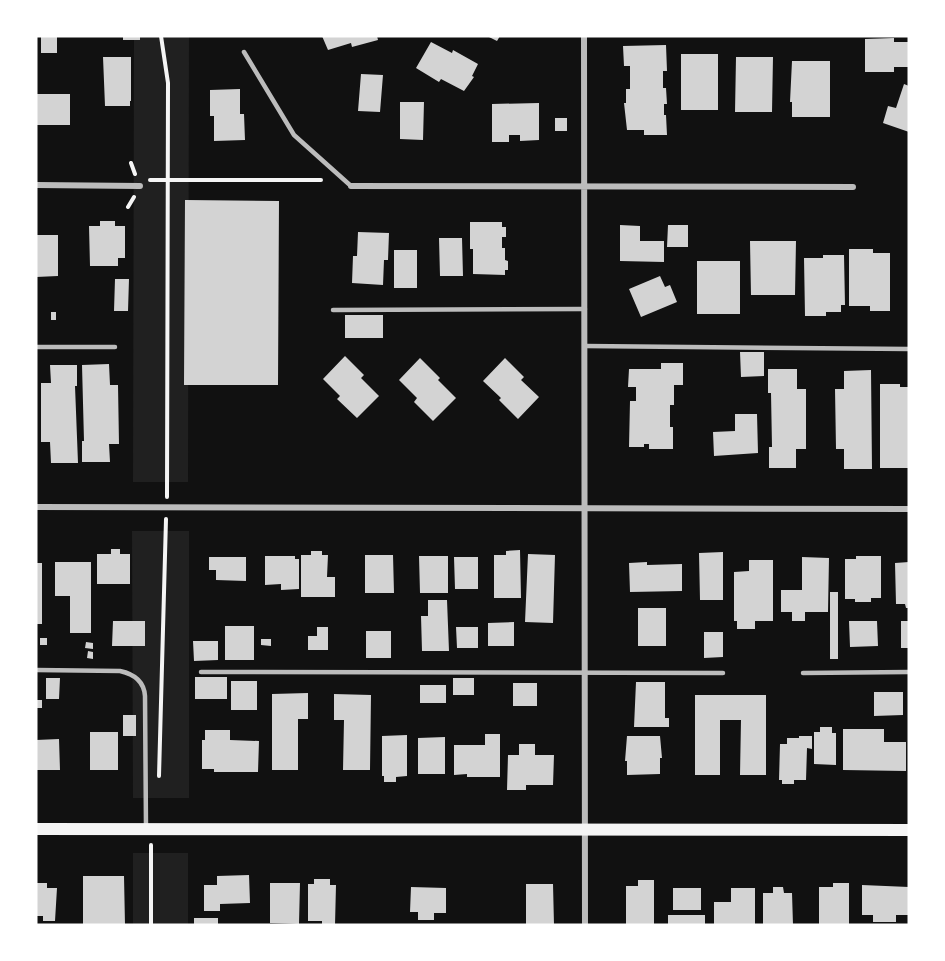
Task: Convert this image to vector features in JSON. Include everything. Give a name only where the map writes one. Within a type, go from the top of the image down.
[{"type":"main road","points":[[36,829],[909,830]]},
{"type":"street","points":[[584,36],[585,925]]},
{"type":"street","points":[[36,186],[140,186]]},
{"type":"street","points":[[351,186],[853,187]]},
{"type":"street","points":[[36,507],[909,509]]},
{"type":"lane","points":[[244,52],[294,135],[351,186]]},
{"type":"lane","points":[[333,310],[585,309]]},
{"type":"lane","points":[[585,346],[909,349]]},
{"type":"lane","points":[[36,347],[115,347]]},
{"type":"lane","points":[[36,670],[120,671],[135,677],[143,685],[146,829]]},
{"type":"lane","points":[[201,672],[723,673]]},
{"type":"lane","points":[[803,673],[909,672]]},
{"type":"path","points":[[161,36],[168,83],[166,498]]},
{"type":"path","points":[[140,186],[146,180],[321,180]]},
{"type":"path","points":[[156,783],[161,770],[166,514]]},
{"type":"path","points":[[151,841],[151,925]]},
{"type":"shaded area","points":[[134,36],[189,36],[188,482],[133,482]]},
{"type":"shaded area","points":[[132,531],[189,531],[189,798],[133,798]]},
{"type":"shaded area","points":[[133,853],[188,853],[188,925],[133,925]]},
{"type":"building","points":[[41,36],[57,36],[57,53],[41,53]]},
{"type":"building","points":[[123,36],[140,36],[140,40],[123,40]]},
{"type":"building","points":[[322,36],[377,36],[378,40],[352,47],[351,43],[328,50]]},
{"type":"building","points":[[487,36],[500,36],[497,41]]},
{"type":"building","points":[[894,38],[894,42],[909,42],[909,67],[894,67],[894,72],[865,72],[865,39]]},
{"type":"building","points":[[431,42],[452,53],[453,50],[478,64],[472,76],[474,77],[464,91],[441,79],[439,82],[416,68]]},
{"type":"building","points":[[666,45],[667,71],[663,71],[663,88],[666,88],[667,104],[664,104],[664,115],[666,115],[667,135],[644,135],[644,130],[627,130],[624,103],[626,103],[626,89],[630,89],[630,66],[624,66],[623,46]]},
{"type":"building","points":[[681,54],[718,54],[718,110],[681,110]]},
{"type":"building","points":[[103,57],[131,57],[130,106],[105,106]]},
{"type":"building","points":[[736,57],[773,57],[772,112],[735,112]]},
{"type":"building","points":[[792,61],[830,61],[830,117],[792,117],[792,102],[790,102]]},
{"type":"building","points":[[361,74],[383,75],[380,112],[358,111]]},
{"type":"building","points":[[904,84],[909,86],[909,132],[883,123],[888,106],[896,108]]},
{"type":"building","points":[[240,89],[240,114],[244,114],[245,140],[214,141],[214,116],[210,116],[210,90]]},
{"type":"building","points":[[36,94],[70,94],[70,125],[36,125]]},
{"type":"building","points":[[400,102],[424,102],[423,140],[400,139]]},
{"type":"building","points":[[539,103],[539,140],[520,141],[520,135],[509,135],[509,142],[492,142],[492,104]]},
{"type":"building","points":[[555,118],[567,118],[567,131],[555,131]]},
{"type":"building","points":[[185,200],[279,201],[278,385],[184,385]]},
{"type":"building","points":[[100,221],[115,221],[115,226],[125,226],[125,258],[118,258],[118,266],[90,266],[89,226],[100,226]]},
{"type":"building","points":[[470,222],[502,222],[502,227],[506,227],[506,237],[502,237],[505,260],[508,261],[508,270],[505,270],[505,275],[473,274]]},
{"type":"building","points":[[620,225],[640,226],[640,241],[664,241],[664,262],[620,261]]},
{"type":"building","points":[[668,225],[688,225],[688,247],[667,247]]},
{"type":"building","points":[[358,232],[389,233],[388,260],[384,260],[383,285],[352,283],[353,256],[357,256]]},
{"type":"building","points":[[36,235],[58,235],[58,276],[36,277]]},
{"type":"building","points":[[439,238],[462,238],[463,276],[440,276]]},
{"type":"building","points":[[750,241],[796,241],[795,295],[751,295]]},
{"type":"building","points":[[849,249],[873,249],[873,253],[890,253],[890,311],[870,311],[870,306],[849,306]]},
{"type":"building","points":[[394,250],[417,250],[417,288],[394,288]]},
{"type":"building","points":[[823,255],[844,255],[845,305],[841,305],[841,312],[826,312],[826,316],[805,316],[804,258],[823,258]]},
{"type":"building","points":[[697,261],[740,261],[740,314],[697,314]]},
{"type":"building","points":[[660,276],[665,287],[670,285],[677,302],[641,317],[629,289]]},
{"type":"building","points":[[115,279],[129,279],[128,311],[114,311]]},
{"type":"building","points":[[51,312],[56,312],[56,320],[51,320]]},
{"type":"building","points":[[345,315],[383,315],[383,338],[345,338]]},
{"type":"building","points":[[740,352],[764,352],[764,376],[741,377]]},
{"type":"building","points":[[345,356],[364,375],[361,378],[379,396],[357,418],[337,399],[340,396],[323,379]]},
{"type":"building","points":[[420,358],[456,398],[433,421],[414,402],[417,398],[399,380]]},
{"type":"building","points":[[505,358],[524,377],[521,380],[539,397],[518,419],[483,381]]},
{"type":"building","points":[[661,363],[683,363],[683,385],[674,385],[674,405],[670,405],[673,449],[649,449],[649,444],[644,444],[644,447],[629,447],[630,401],[636,401],[636,387],[628,387],[629,369],[661,369]]},
{"type":"building","points":[[109,364],[110,385],[118,385],[119,444],[109,444],[110,462],[82,462],[82,441],[84,441],[82,365]]},
{"type":"building","points":[[50,365],[77,365],[77,386],[75,386],[78,463],[51,463],[50,442],[41,442],[41,383],[51,383]]},
{"type":"building","points":[[768,369],[797,369],[797,389],[806,389],[806,449],[796,449],[796,468],[769,468],[769,447],[772,447]]},
{"type":"building","points":[[871,370],[872,469],[844,469],[844,449],[836,449],[835,389],[844,389],[844,371]]},
{"type":"building","points":[[880,384],[900,384],[900,387],[908,387],[908,468],[880,468]]},
{"type":"building","points":[[735,414],[757,414],[758,453],[714,456],[713,432],[735,431]]},
{"type":"building","points":[[111,549],[120,549],[120,554],[130,554],[130,584],[97,584],[97,554],[111,554]]},
{"type":"building","points":[[520,550],[521,598],[494,598],[494,555],[506,555],[506,551]]},
{"type":"building","points":[[311,551],[322,551],[322,555],[328,555],[327,577],[335,577],[335,597],[301,597],[301,555],[311,555]]},
{"type":"building","points":[[723,552],[723,600],[700,600],[699,553]]},
{"type":"building","points":[[528,554],[555,555],[553,623],[525,622]]},
{"type":"building","points":[[365,555],[393,555],[394,593],[365,593]]},
{"type":"building","points":[[265,556],[295,556],[295,559],[299,559],[299,589],[281,590],[281,584],[265,585]]},
{"type":"building","points":[[419,556],[448,556],[448,593],[420,593]]},
{"type":"building","points":[[856,556],[881,556],[881,598],[871,598],[871,602],[855,602],[855,599],[845,599],[845,559],[856,559]]},
{"type":"building","points":[[209,557],[246,557],[246,581],[216,580],[216,570],[209,570]]},
{"type":"building","points":[[454,557],[478,557],[478,589],[455,589]]},
{"type":"building","points":[[802,557],[829,558],[828,612],[805,612],[805,621],[792,621],[792,612],[781,612],[781,590],[802,590]]},
{"type":"building","points":[[749,560],[773,560],[773,621],[755,621],[755,629],[737,629],[737,621],[734,621],[734,572],[749,571]]},
{"type":"building","points":[[55,562],[91,562],[91,633],[70,633],[70,596],[55,596]]},
{"type":"building","points":[[647,562],[647,565],[682,564],[682,591],[630,592],[629,563]]},
{"type":"building","points":[[909,562],[909,608],[906,608],[905,604],[896,604],[895,563]]},
{"type":"building","points":[[36,563],[42,563],[42,624],[36,624]]},
{"type":"building","points":[[830,592],[838,592],[838,659],[830,659]]},
{"type":"building","points":[[428,600],[447,600],[449,651],[422,651],[421,616],[428,616]]},
{"type":"building","points":[[638,608],[666,608],[666,646],[638,646]]},
{"type":"building","points":[[113,621],[145,621],[145,646],[112,646]]},
{"type":"building","points":[[849,621],[877,621],[878,646],[850,647]]},
{"type":"building","points":[[901,621],[909,621],[909,648],[901,648]]},
{"type":"building","points":[[514,622],[514,646],[488,646],[488,623]]},
{"type":"building","points":[[225,626],[254,626],[254,660],[225,660]]},
{"type":"building","points":[[317,627],[328,627],[328,650],[308,650],[308,636],[317,636]]},
{"type":"building","points":[[456,627],[478,627],[478,648],[457,648]]},
{"type":"building","points":[[366,631],[391,631],[391,658],[366,658]]},
{"type":"building","points":[[704,632],[723,632],[723,657],[704,658]]},
{"type":"building","points":[[40,638],[47,638],[47,645],[40,645]]},
{"type":"building","points":[[261,639],[271,639],[271,646],[261,645]]},
{"type":"building","points":[[193,641],[218,641],[218,660],[194,661]]},
{"type":"building","points":[[86,642],[93,643],[93,649],[85,648]]},
{"type":"building","points":[[88,651],[93,652],[93,659],[87,658]]},
{"type":"building","points":[[195,677],[227,677],[227,699],[195,699]]},
{"type":"building","points":[[46,678],[60,678],[59,699],[46,699]]},
{"type":"building","points":[[453,678],[474,678],[474,695],[453,695]]},
{"type":"building","points":[[231,681],[257,681],[257,710],[231,710]]},
{"type":"building","points":[[636,682],[665,682],[665,718],[669,718],[669,727],[634,727]]},
{"type":"building","points":[[513,683],[537,683],[537,706],[513,706]]},
{"type":"building","points":[[420,685],[446,685],[446,703],[420,703]]},
{"type":"building","points":[[874,692],[903,692],[903,715],[874,716]]},
{"type":"building","points":[[308,693],[308,719],[298,719],[298,770],[272,770],[272,694]]},
{"type":"building","points":[[334,694],[371,695],[370,770],[343,770],[344,720],[334,720]]},
{"type":"building","points":[[695,695],[766,695],[766,775],[740,775],[741,720],[720,720],[720,775],[695,775]]},
{"type":"building","points":[[36,700],[42,700],[42,708],[36,708]]},
{"type":"building","points":[[123,715],[136,715],[136,736],[123,736]]},
{"type":"building","points":[[820,727],[832,727],[832,733],[836,733],[836,765],[814,764],[814,732],[820,732]]},
{"type":"building","points":[[843,729],[884,729],[884,742],[906,742],[906,771],[843,770]]},
{"type":"building","points":[[205,730],[230,730],[230,740],[259,741],[258,772],[214,772],[214,769],[202,769],[202,740],[205,740]]},
{"type":"building","points":[[90,732],[118,732],[118,770],[90,770]]},
{"type":"building","points":[[485,734],[500,734],[500,777],[454,775],[454,745],[485,745]]},
{"type":"building","points":[[407,735],[407,776],[396,777],[396,782],[384,782],[382,736]]},
{"type":"building","points":[[627,736],[660,736],[662,758],[660,758],[660,774],[627,775],[627,761],[625,761]]},
{"type":"building","points":[[799,736],[812,736],[812,749],[807,748],[806,780],[794,780],[794,784],[782,784],[782,780],[779,780],[780,744],[787,744],[787,738],[799,738]]},
{"type":"building","points":[[445,737],[445,774],[418,774],[418,738]]},
{"type":"building","points":[[59,739],[60,770],[36,770],[36,740]]},
{"type":"building","points":[[519,744],[535,744],[535,755],[554,755],[553,785],[526,785],[526,790],[507,790],[508,755],[519,755]]},
{"type":"building","points":[[249,875],[250,903],[220,904],[220,911],[204,911],[204,885],[217,885],[217,876]]},
{"type":"building","points":[[83,876],[124,876],[125,925],[83,925]]},
{"type":"building","points":[[314,879],[330,879],[330,885],[336,885],[335,925],[322,925],[322,921],[308,921],[308,884],[314,884]]},
{"type":"building","points":[[638,880],[654,880],[654,925],[626,925],[626,886],[638,886]]},
{"type":"building","points":[[36,883],[47,883],[47,888],[57,888],[55,921],[43,921],[43,916],[36,916]]},
{"type":"building","points":[[270,883],[300,883],[299,924],[270,923]]},
{"type":"building","points":[[833,883],[849,883],[849,925],[819,925],[819,887],[833,887]]},
{"type":"building","points":[[526,884],[553,884],[554,925],[526,925]]},
{"type":"building","points":[[862,885],[909,887],[909,915],[896,915],[896,922],[873,922],[873,915],[862,915]]},
{"type":"building","points":[[411,887],[446,888],[446,913],[434,913],[434,920],[418,920],[418,912],[410,912]]},
{"type":"building","points":[[773,887],[783,887],[784,893],[792,893],[793,925],[763,925],[763,893],[773,893]]},
{"type":"building","points":[[673,888],[701,888],[701,910],[673,910]]},
{"type":"building","points":[[731,888],[755,888],[755,925],[714,925],[714,902],[731,902]]},
{"type":"building","points":[[668,915],[705,915],[705,925],[668,925]]},
{"type":"building","points":[[194,918],[218,918],[218,925],[194,925]]}]
